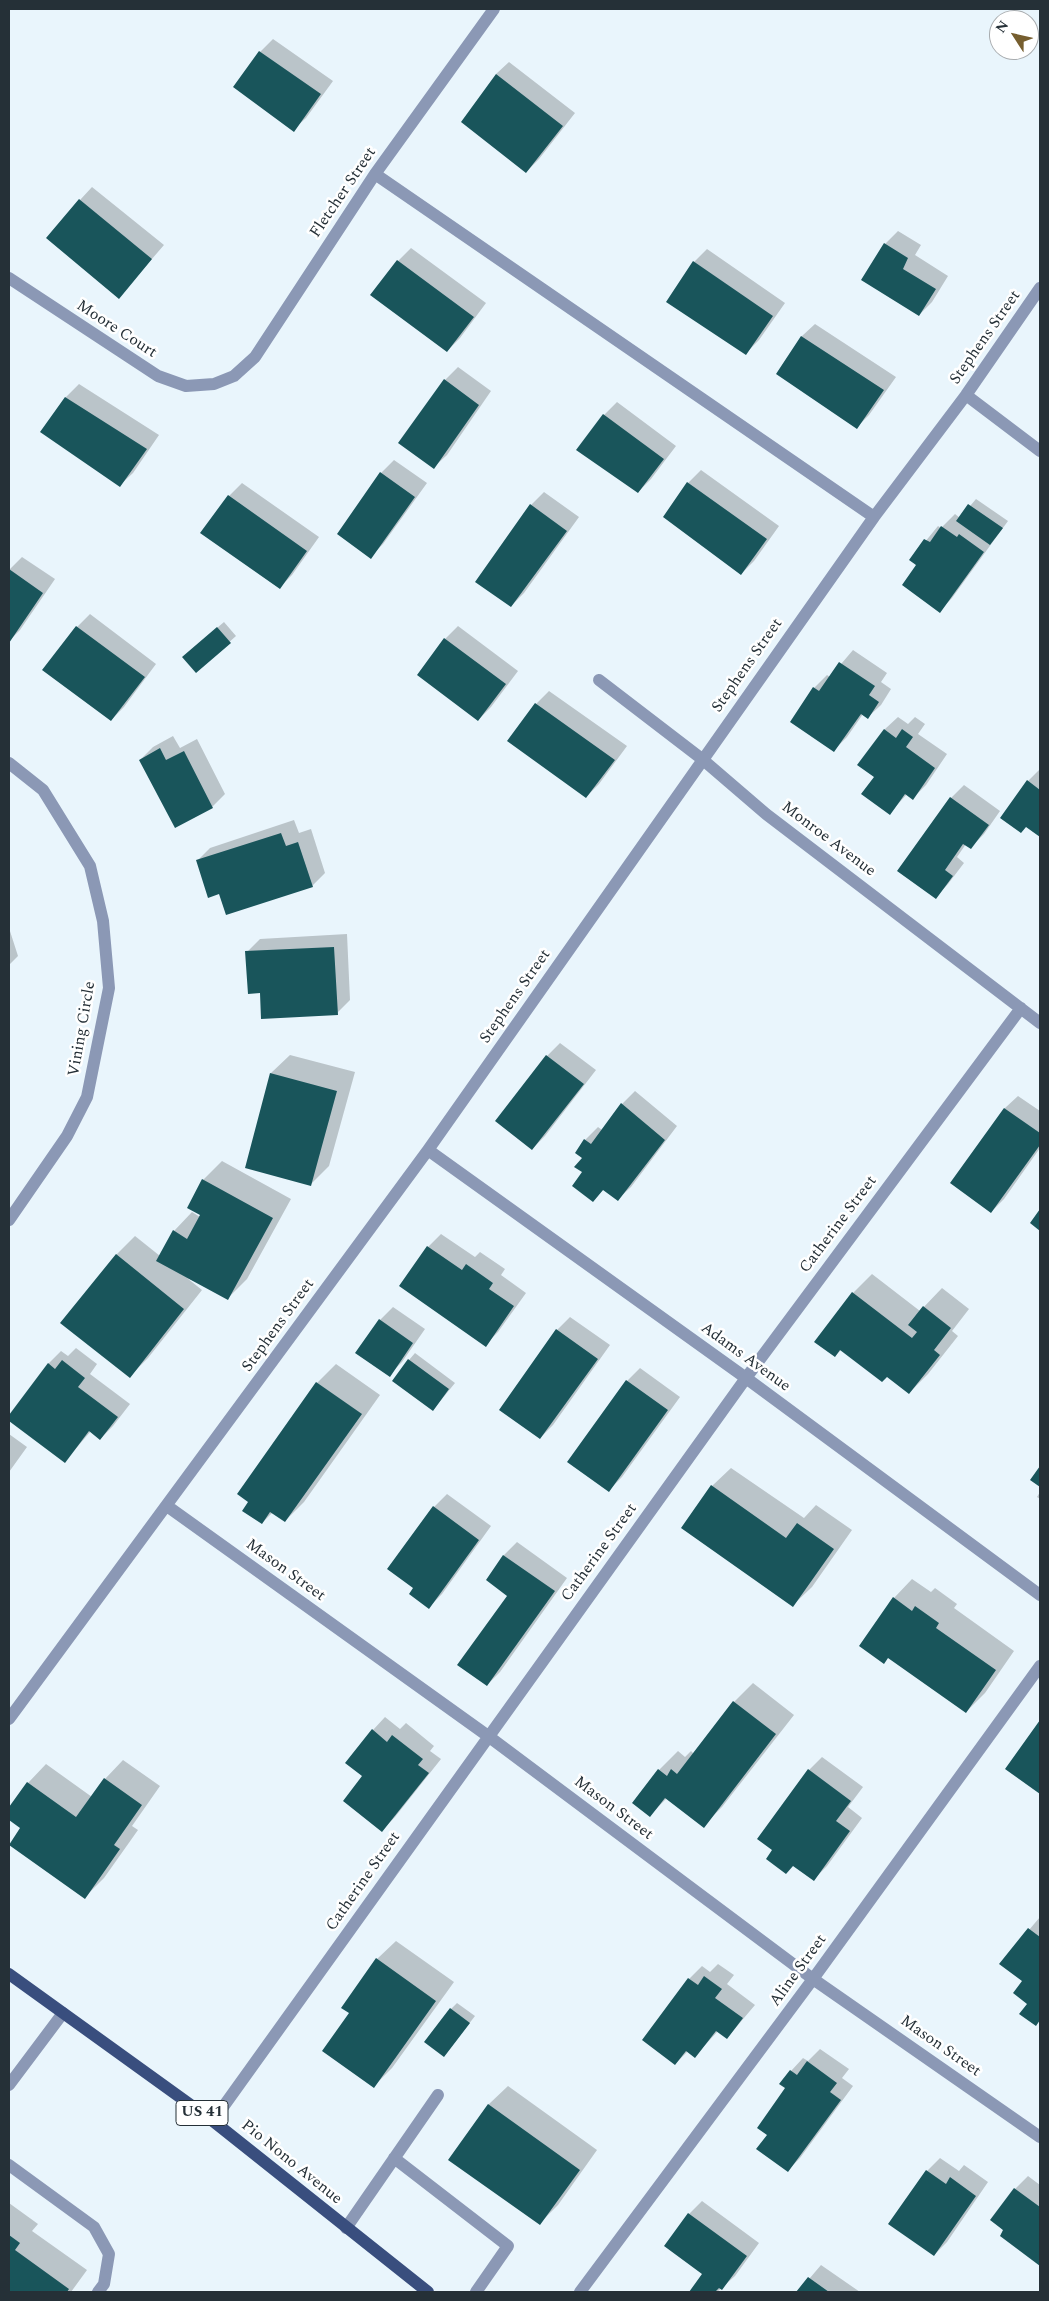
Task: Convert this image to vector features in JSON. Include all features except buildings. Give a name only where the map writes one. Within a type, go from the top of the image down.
[{"type":"main road","name":"Pio Nono Avenue","points":[[9,1974],[213,2122],[428,2292]]},
{"type":"street","name":"Fletcher Street","points":[[214,384],[234,376],[256,357],[375,174],[494,9]]},
{"type":"street","points":[[375,174],[874,517]]},
{"type":"street","name":"Moore Court","points":[[9,278],[158,376],[186,386],[214,384]]},
{"type":"street","name":"Stephens Street","points":[[9,1719],[428,1150],[702,759],[874,517],[966,395],[1040,288]]},
{"type":"street","points":[[966,395],[1040,451]]},
{"type":"street","name":"Monroe Avenue","points":[[599,680],[702,759],[766,814],[1040,1023]]},
{"type":"street","name":"Vining Circle","points":[[9,763],[43,790],[90,866],[103,921],[109,988],[87,1097],[67,1136],[9,1220]]},
{"type":"street","name":"Catherine Street","points":[[213,2122],[746,1378],[1021,1008]]},
{"type":"street","name":"Adams Avenue","points":[[428,1150],[746,1378],[1040,1595]]},
{"type":"street","name":"Mason Street","points":[[167,1506],[488,1736],[813,1979],[1040,2137]]},
{"type":"street","name":"Aline Street","points":[[580,2292],[813,1979],[1040,1666]]},
{"type":"street","points":[[9,2085],[63,2013]]},
{"type":"street","points":[[346,2228],[438,2095]]},
{"type":"street","points":[[394,2158],[508,2246],[476,2292]]},
{"type":"street","points":[[9,2165],[94,2226],[109,2254],[104,2284],[98,2292]]}]
